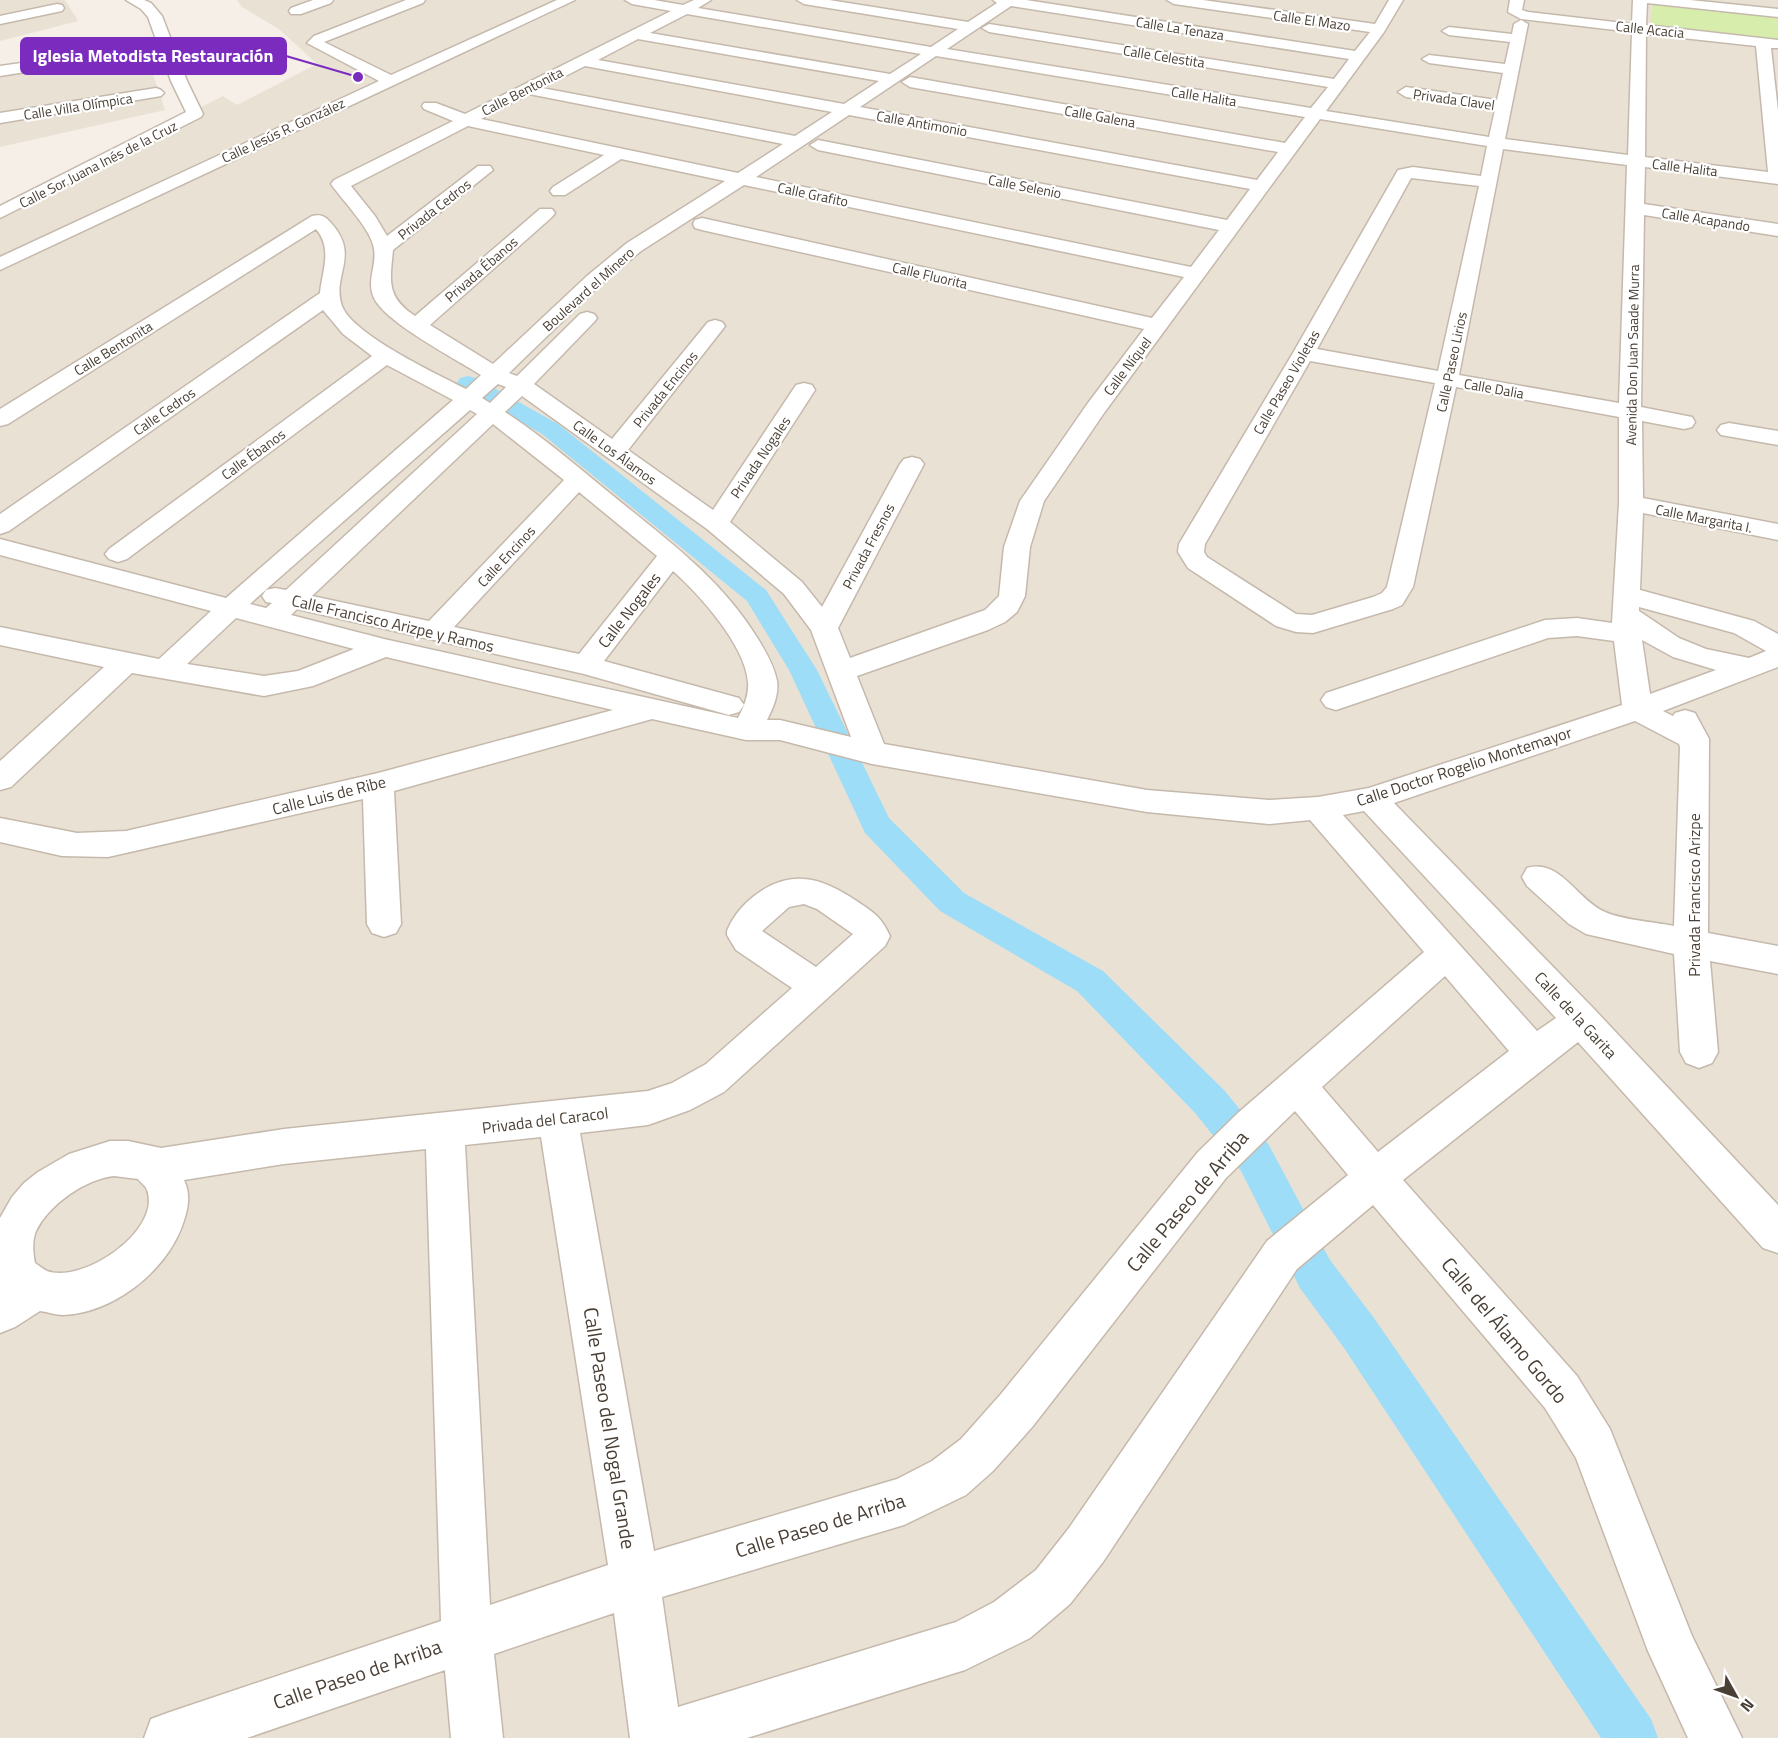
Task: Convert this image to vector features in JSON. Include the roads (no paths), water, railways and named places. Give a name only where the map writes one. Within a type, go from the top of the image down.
[{"type":"street","name":"Calle Sor Juana Inés de la Cruz","points":[[0,213],[195,114],[179,81],[155,16],[146,6],[134,0]]},
{"type":"street","points":[[296,11],[326,0]]},
{"type":"street","points":[[390,80],[314,43],[418,0]]},
{"type":"street","name":"Calle Jesús R. González","points":[[0,264],[390,80],[568,0]]},
{"type":"street","name":"Calle Halita","points":[[632,0],[941,53],[1498,143],[1777,179]]},
{"type":"street","name":"Calle Bentonita","points":[[384,248],[369,220],[340,184],[704,0]]},
{"type":"street","points":[[804,0],[970,27]]},
{"type":"street","name":"Calle El Mazo","points":[[1174,0],[1379,29]]},
{"type":"street","points":[[1517,0],[1515,12],[1520,26]]},
{"type":"street","name":"Avenida Don Juan Saade Murra","points":[[1636,710],[1626,614],[1631,503],[1630,413],[1640,0]]},
{"type":"street","points":[[1650,0],[1758,6],[1778,13]]},
{"type":"street","name":"Boulevard el Minero","points":[[941,53],[970,27],[1015,1]]},
{"type":"street","name":"Boulevard el Minero","points":[[165,669],[242,597],[481,389],[594,280],[634,247],[798,142],[856,111],[941,53],[989,28],[1015,1]]},
{"type":"street","name":"Calle La Tenaza","points":[[1015,1],[1360,56]]},
{"type":"street","name":"Calle Níquel","points":[[839,672],[978,624],[995,616],[1007,606],[1012,596],[1017,547],[1032,501],[1096,408],[1360,56],[1379,29],[1388,2]]},
{"type":"street","points":[[0,20],[57,8]]},
{"type":"street","name":"Calle Acacia","points":[[1449,31],[1520,26],[1639,28],[1770,43]]},
{"type":"street","name":"Calle Paseo Lirios","points":[[1296,623],[1313,624],[1383,603],[1396,593],[1447,380],[1498,143],[1503,106],[1520,26]]},
{"type":"street","name":"Calle Celestita","points":[[989,28],[1339,84]]},
{"type":"street","name":"Calle Galena","points":[[634,34],[1290,149]]},
{"type":"street","points":[[1770,43],[1777,179]]},
{"type":"street","points":[[2,67],[133,51]]},
{"type":"street","points":[[1429,59],[1511,69]]},
{"type":"street","name":"Calle Antimonio","points":[[581,61],[1263,186]]},
{"type":"street","points":[[525,89],[798,142]]},
{"type":"street","name":"Privada Clavel","points":[[1406,92],[1503,106]]},
{"type":"street","name":"Calle Villa Olímpica","points":[[0,118],[156,93]]},
{"type":"street","name":"Calle Grafito","points":[[430,106],[464,120],[1198,274]]},
{"type":"street","name":"Boulevard el Minero","points":[[662,249],[818,145],[856,111]]},
{"type":"street","name":"Calle Selenio","points":[[818,145],[1233,227]]},
{"type":"street","points":[[559,191],[619,153]]},
{"type":"street","name":"Privada Cedros","points":[[384,248],[484,170]]},
{"type":"street","name":"Calle Paseo Violetas","points":[[1296,623],[1286,620],[1211,573],[1197,562],[1191,552],[1192,544],[1304,353],[1404,174],[1413,172],[1488,182]]},
{"type":"street","name":"Calle Acapando","points":[[1634,208],[1778,230]]},
{"type":"street","name":"Privada Ébanos","points":[[416,326],[546,213]]},
{"type":"street","name":"Calle Bentonita","points":[[0,419],[318,220],[330,233],[335,250],[328,297]]},
{"type":"street","name":"Calle Fluorita","points":[[702,224],[1158,326]]},
{"type":"street","name":"Calle Los Álamos","points":[[384,248],[380,280],[384,298],[395,312],[416,326],[481,389],[505,400],[578,479],[671,556],[712,594],[733,623],[756,663],[762,680],[751,721]]},
{"type":"street","name":"Calle Los Álamos","points":[[328,297],[337,315],[351,330],[388,354],[481,389],[615,451],[716,524],[793,588],[824,628],[863,752]]},
{"type":"street","name":"Calle Cedros","points":[[0,526],[328,297]]},
{"type":"street","name":"Boulevard el Minero","points":[[281,610],[505,400],[595,309]]},
{"type":"street","name":"Privada Encinos","points":[[615,451],[715,326]]},
{"type":"street","name":"Calle Dalia","points":[[1304,353],[1684,422]]},
{"type":"street","name":"Calle Ébanos","points":[[118,554],[388,354]]},
{"type":"street","name":"Privada Nogales","points":[[716,524],[804,390]]},
{"type":"street","points":[[1729,430],[1778,438]]},
{"type":"street","name":"Privada Fresnos","points":[[824,628],[912,464]]},
{"type":"street","name":"Calle Encinos","points":[[434,632],[578,479]]},
{"type":"street","name":"Calle Margarita I.","points":[[1631,503],[1778,532]]},
{"type":"street","name":"Calle Francisco Arizpe y Ramos","points":[[0,526],[118,554],[384,648],[654,708],[751,721]]},
{"type":"street","name":"Calle Francisco Arizpe y Ramos","points":[[0,547],[242,597]]},
{"type":"street","name":"Calle Nogales","points":[[586,665],[671,556]]},
{"type":"street","name":"Calle Francisco Arizpe y Ramos","points":[[281,610],[434,632],[586,665],[751,721],[863,752]]},
{"type":"street","points":[[1626,614],[1667,645],[1685,653],[1709,660],[1764,662]]},
{"type":"street","points":[[1336,700],[1545,629],[1577,627],[1626,614],[1744,627],[1778,646]]},
{"type":"street","points":[[0,636],[126,663],[264,686],[303,679],[384,648]]},
{"type":"street","name":"Calle Doctor Rogelio Montemayor","points":[[863,752],[1147,801],[1269,812],[1318,808],[1371,799],[1636,710],[1764,662]]},
{"type":"street","points":[[0,779],[126,663]]},
{"type":"street","name":"Privada Francisco Arizpe","points":[[1671,697],[1694,739],[1690,942],[1699,1052]]},
{"type":"street","name":"Calle Luis de Ribe","points":[[0,830],[77,847],[100,847],[378,783],[654,708]]},
{"type":"street","points":[[1636,710],[1694,739]]},
{"type":"street","points":[[378,783],[384,924]]},
{"type":"street","name":"Calle de la Garita","points":[[1371,799],[1581,1020],[1778,1234]]},
{"type":"street","points":[[1318,808],[1534,1053]]},
{"type":"street","points":[[1539,878],[1581,915],[1598,925],[1778,960]]},
{"type":"street","name":"Privada del Caracol","points":[[36,1290],[17,1274],[12,1249],[19,1221],[40,1194],[68,1173],[100,1160],[130,1158],[153,1168],[298,1145],[648,1108],[674,1101],[697,1090],[719,1074],[818,987],[870,940],[873,932],[869,927],[815,892],[793,890],[782,894],[747,924],[744,935],[818,987]]},
{"type":"street","name":"Calle Paseo de Arriba","points":[[170,1738],[635,1581],[904,1501],[949,1478],[977,1455],[1017,1410],[1212,1165],[1253,1124],[1447,954]]},
{"type":"street","points":[[663,1738],[964,1645],[1012,1620],[1053,1587],[1086,1545],[1299,1241],[1534,1053],[1581,1020]]},
{"type":"street","name":"Calle del Álamo Gordo","points":[[1298,1086],[1561,1392],[1594,1445],[1673,1651],[1716,1738]]},
{"type":"street","name":"Calle Paseo del Nogal Grande","points":[[558,1119],[635,1581],[656,1738]]},
{"type":"street","points":[[445,1131],[467,1636],[477,1738]]},
{"type":"street","points":[[0,1312],[36,1290],[65,1294],[99,1286],[131,1266],[155,1240],[168,1211],[167,1186],[153,1168]]},
{"type":"waterway","points":[[468,383],[550,429],[757,596],[803,670],[876,825],[952,902],[1090,981],[1210,1102],[1255,1158],[1315,1274],[1359,1333],[1632,1738]]},
{"type":"place","name":"Iglesia Metodista Restauración","points":[[358,77]]}]
